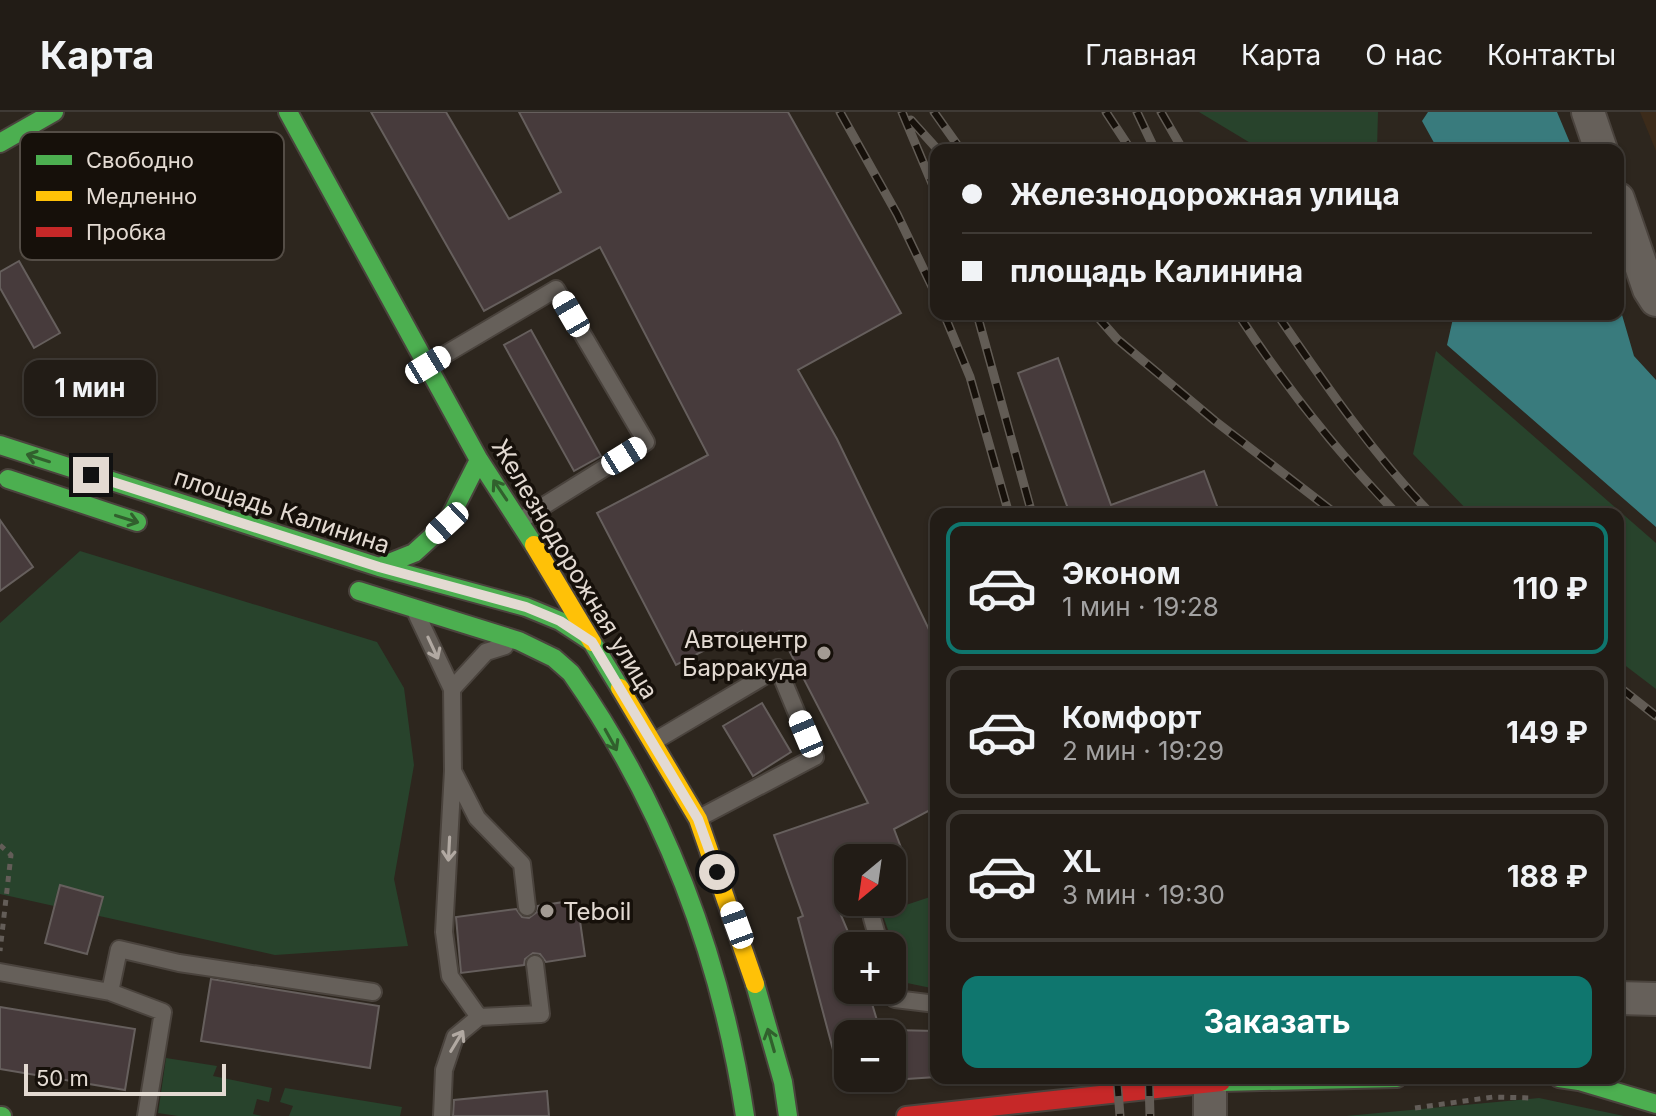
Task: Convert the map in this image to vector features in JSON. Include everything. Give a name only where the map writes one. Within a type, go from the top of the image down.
[{"type":"main road","points":[[0,143],[54,112]]},
{"type":"main road","name":"Железнодорожная улица","points":[[288,112],[479,460],[520,521],[698,819],[746,952],[783,1082],[788,1116]]},
{"type":"main road","name":"площадь Калинина","points":[[0,445],[379,567],[526,607],[560,621],[592,642]]},
{"type":"main road","points":[[379,567],[414,553],[447,523],[479,460]]},
{"type":"main road","points":[[0,476],[156,528]]},
{"type":"main road","points":[[336,584],[519,641],[554,658],[571,673],[655,818],[679,870],[713,968],[734,1048],[745,1116]]},
{"type":"main road","points":[[906,1116],[970,1104],[1169,1084]]},
{"type":"main road","points":[[1589,1084],[1652,1103]]},
{"type":"street","points":[[1588,112],[1599,144]]},
{"type":"street","points":[[1624,216],[1649,289],[1656,300]]},
{"type":"street","points":[[1624,998],[1656,999]]},
{"type":"street","points":[[1209,1084],[1210,1116]]},
{"type":"lane","points":[[428,365],[556,289],[646,442],[520,521]]},
{"type":"lane","points":[[414,608],[452,689],[453,771],[444,932],[450,976],[479,1017]]},
{"type":"lane","points":[[452,689],[486,652],[519,641]]},
{"type":"lane","points":[[652,743],[778,668],[815,757],[698,819]]},
{"type":"lane","points":[[453,771],[477,818],[522,864],[527,907]]},
{"type":"lane","points":[[872,918],[876,932]]},
{"type":"lane","points":[[110,992],[119,949],[179,963],[373,992]]},
{"type":"lane","points":[[442,1116],[444,1070],[455,1037],[479,1017],[541,1014],[535,964]]},
{"type":"lane","points":[[0,972],[110,992],[163,1012],[146,1116]]},
{"type":"lane","points":[[906,1000],[930,1003]]},
{"type":"path","points":[[0,845],[11,855],[0,958]]},
{"type":"path","points":[[1401,1110],[1493,1097],[1539,1098]]},
{"type":"shaded area","points":[[1640,112],[1656,112],[1656,151]]},
{"type":"green space","points":[[1199,112],[1378,112],[1377,144],[1252,144]]},
{"type":"green space","points":[[1436,351],[1616,508],[1465,508],[1413,454]]},
{"type":"green space","points":[[1624,515],[1656,543],[1656,689],[1624,665]]},
{"type":"green space","points":[[80,551],[377,642],[404,688],[414,765],[394,879],[408,946],[275,955],[0,894],[0,623]]},
{"type":"green space","points":[[930,897],[930,988],[907,983],[906,932],[889,932],[883,916],[906,916],[906,905]]},
{"type":"green space","points":[[166,1058],[217,1066],[213,1076],[272,1088],[269,1102],[257,1099],[253,1114],[262,1116],[178,1116],[158,1113]]},
{"type":"green space","points":[[285,1088],[402,1107],[400,1116],[289,1116],[293,1106],[280,1102]]},
{"type":"green space","points":[[1539,1098],[1624,1116],[1346,1116]]},
{"type":"water","points":[[1428,112],[1557,112],[1570,144],[1435,144],[1422,121]]},
{"type":"water","points":[[1453,320],[1624,320],[1634,356],[1656,380],[1656,527],[1447,345]]},
{"type":"building","points":[[371,112],[446,112],[509,219],[561,192],[519,112],[788,112],[901,313],[798,370],[837,439],[930,632],[930,810],[894,829],[900,844],[834,844],[834,916],[841,916],[848,932],[834,932],[834,1004],[872,1004],[877,1020],[834,1020],[834,1054],[798,918],[803,916],[774,835],[868,803],[779,631],[749,647],[742,631],[676,665],[597,513],[708,455],[600,247],[484,311]]},
{"type":"building","points":[[19,261],[60,333],[34,348],[0,288],[0,272]]},
{"type":"building","points":[[531,330],[601,456],[574,471],[504,345]]},
{"type":"building","points":[[1058,358],[1111,505],[1204,471],[1218,508],[1068,508],[1018,373]]},
{"type":"building","points":[[0,520],[33,567],[0,591]]},
{"type":"building","points":[[762,703],[791,752],[753,776],[723,726]]},
{"type":"building","points":[[60,885],[103,897],[87,954],[45,943]]},
{"type":"building","points":[[577,900],[585,956],[546,962],[540,954],[533,953],[525,959],[524,965],[461,973],[456,917],[516,909],[522,917],[529,918],[537,912],[538,906]]},
{"type":"building","points":[[211,979],[379,1006],[370,1068],[201,1041]]},
{"type":"building","points":[[0,1007],[135,1029],[125,1090],[0,1069]]},
{"type":"building","points":[[906,1030],[930,1031],[930,1077],[906,1079]]},
{"type":"building","points":[[547,1091],[549,1116],[453,1116],[454,1100]]},
{"type":"railway","points":[[840,112],[897,214],[930,283]]},
{"type":"railway","points":[[902,112],[930,179]]},
{"type":"railway","points":[[934,112],[957,144]]},
{"type":"railway","points":[[1106,112],[1127,144]]},
{"type":"railway","points":[[1137,112],[1152,144]]},
{"type":"railway","points":[[1161,112],[1180,144]]},
{"type":"railway","points":[[911,120],[933,144]]},
{"type":"railway","points":[[946,320],[970,377],[1007,508]]},
{"type":"railway","points":[[979,320],[1030,508]]},
{"type":"railway","points":[[1100,320],[1117,339],[1215,421],[1328,508]]},
{"type":"railway","points":[[1242,320],[1313,418],[1391,508]]},
{"type":"railway","points":[[1281,320],[1369,442],[1425,508]]},
{"type":"railway","points":[[1624,691],[1656,716]]},
{"type":"railway","points":[[1117,1084],[1120,1116]]},
{"type":"railway","points":[[1149,1084],[1150,1116]]},
{"type":"traffic: fast","points":[[0,143],[54,112]]},
{"type":"traffic: fast","points":[[288,112],[479,460],[534,545]]},
{"type":"traffic: fast","points":[[0,445],[379,567],[526,607],[560,621],[592,642],[620,688]]},
{"type":"traffic: fast","points":[[379,567],[414,553],[447,523],[479,460]]},
{"type":"traffic: fast","points":[[8,479],[137,522]]},
{"type":"traffic: fast","points":[[359,591],[519,641],[554,658],[571,673],[634,776],[684,884],[721,998],[745,1116]]},
{"type":"traffic: fast","points":[[755,984],[783,1082],[788,1116]]},
{"type":"traffic: fast","points":[[1589,1084],[1656,1104]]},
{"type":"traffic: slow","points":[[534,545],[592,642]]},
{"type":"traffic: slow","points":[[620,688],[698,819],[755,984]]},
{"type":"traffic: jam","points":[[906,1116],[1202,1084]]},
{"type":"place","name":"Автоцентр Барракуда","points":[[824,653]]},
{"type":"place","name":"Teboil","points":[[547,911]]},
{"type":"route","points":[[91,475],[379,567],[526,607],[560,621],[592,642],[698,819],[717,872]]}]
